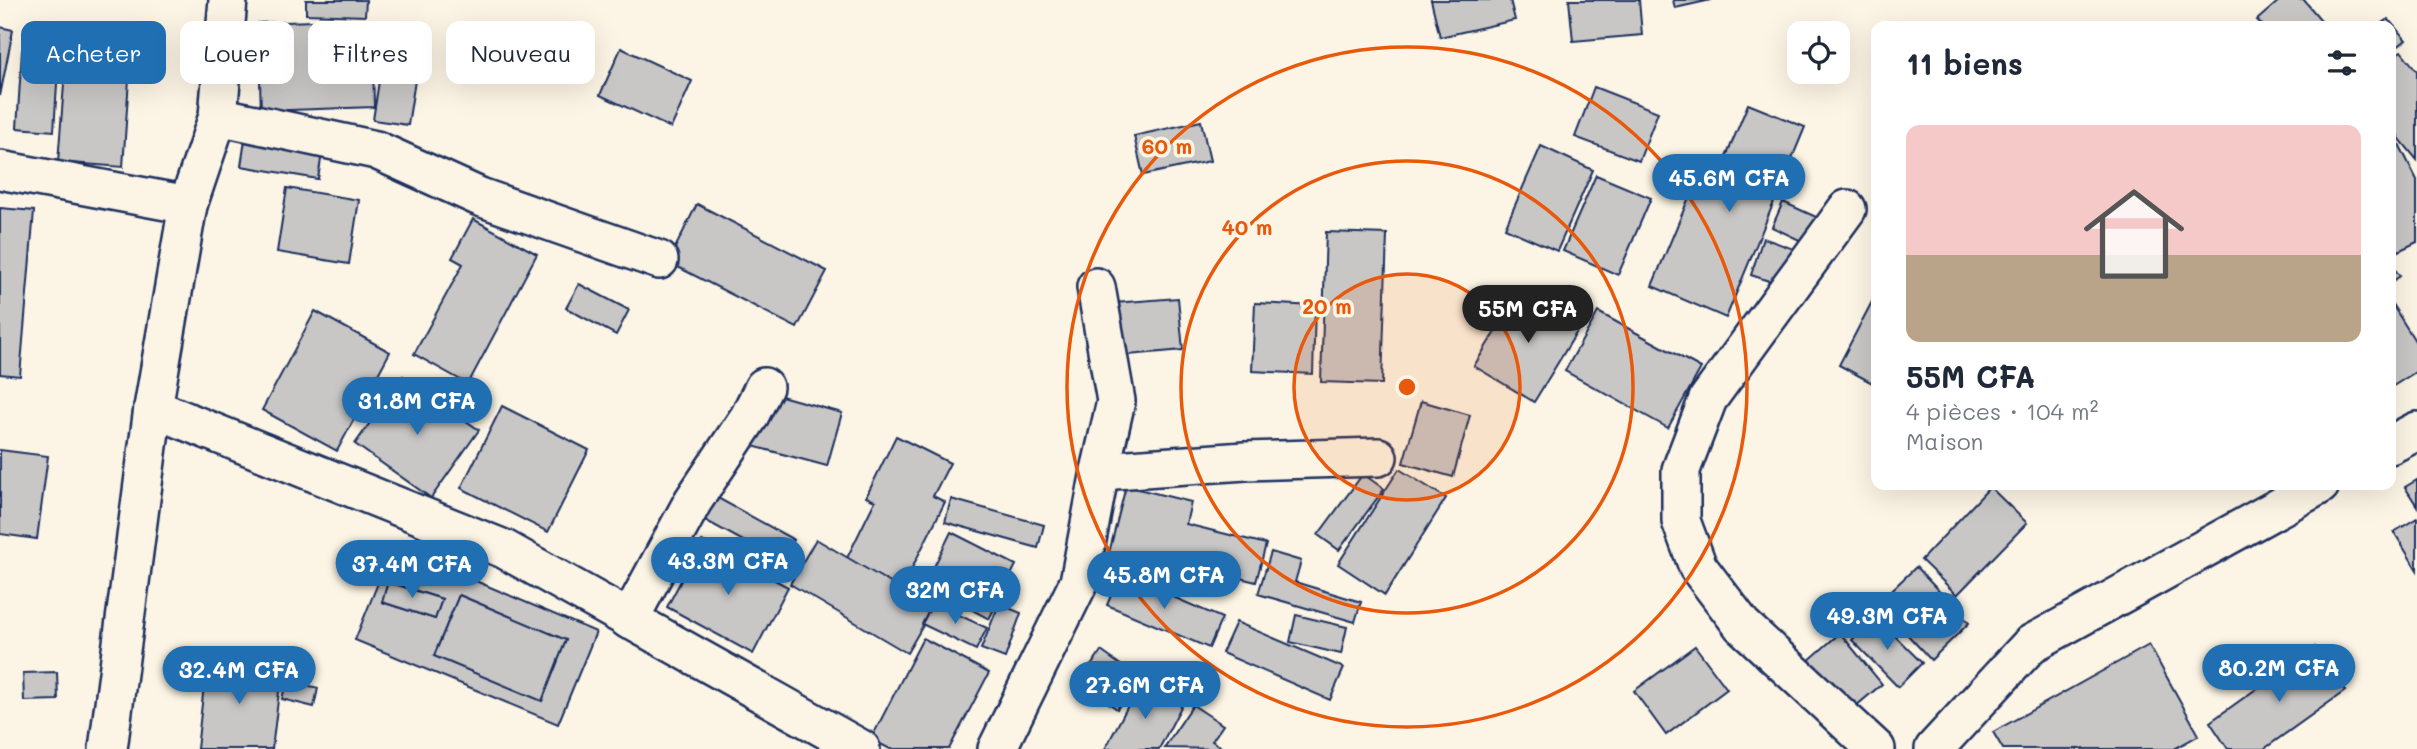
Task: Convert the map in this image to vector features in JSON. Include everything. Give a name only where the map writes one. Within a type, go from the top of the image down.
[{"type":"street","points":[[108,749],[153,408],[188,205],[218,116],[228,0]]},
{"type":"street","points":[[218,116],[376,150],[481,197],[659,260]]},
{"type":"street","points":[[0,170],[188,205]]},
{"type":"street","points":[[1847,209],[1708,399],[1681,470],[1681,521],[1698,568],[1742,625],[1876,749]]},
{"type":"street","points":[[996,749],[1079,582],[1116,401],[1096,287]]},
{"type":"street","points":[[629,620],[693,500],[749,417],[764,387]]},
{"type":"street","points":[[153,408],[503,550],[860,749]]},
{"type":"street","points":[[2396,442],[2417,431]]},
{"type":"street","points":[[1100,471],[1245,461],[1378,457]]},
{"type":"street","points":[[1934,749],[2031,644],[2311,490]]},
{"type":"building","points":[[306,0],[366,0],[365,16],[306,14]]},
{"type":"building","points":[[1431,0],[1510,0],[1515,20],[1440,37]]},
{"type":"building","points":[[1569,0],[1639,0],[1642,35],[1573,41]]},
{"type":"building","points":[[1673,0],[1711,0],[1675,8]]},
{"type":"building","points":[[2280,0],[2304,0],[2322,21],[2258,21]]},
{"type":"building","points":[[308,21],[308,84],[374,84],[374,107],[261,111],[260,84],[294,84],[294,22]]},
{"type":"building","points":[[0,27],[13,30],[0,96]]},
{"type":"building","points":[[2396,28],[2406,40],[2396,48]]},
{"type":"building","points":[[621,48],[692,81],[671,128],[600,95]]},
{"type":"building","points":[[2401,51],[2417,71],[2417,160],[2396,134],[2396,55]]},
{"type":"building","points":[[21,66],[21,84],[57,84],[54,131],[17,128]]},
{"type":"building","points":[[64,84],[129,84],[123,167],[58,162]]},
{"type":"building","points":[[379,84],[414,84],[408,125],[373,120]]},
{"type":"building","points":[[1594,87],[1658,112],[1639,161],[1575,137]]},
{"type":"building","points":[[1748,104],[1805,127],[1726,318],[1652,286],[1702,166],[1719,174]]},
{"type":"building","points":[[1201,121],[1210,161],[1143,175],[1134,136]]},
{"type":"building","points":[[247,127],[324,140],[318,179],[241,166]]},
{"type":"building","points":[[2396,138],[2417,180],[2417,242],[2396,252]]},
{"type":"building","points":[[1541,146],[1593,170],[1557,251],[1505,228]]},
{"type":"building","points":[[1596,175],[1651,198],[1618,275],[1563,251]]},
{"type":"building","points":[[287,188],[359,200],[349,264],[277,252]]},
{"type":"building","points":[[1783,202],[1825,221],[1814,247],[1772,227]]},
{"type":"building","points":[[697,204],[827,271],[797,328],[668,262]]},
{"type":"building","points":[[0,208],[34,211],[20,376],[0,374]]},
{"type":"building","points":[[473,219],[537,254],[468,384],[414,354],[463,264],[452,258]]},
{"type":"building","points":[[1326,232],[1387,234],[1382,384],[1321,382]]},
{"type":"building","points":[[1763,238],[1802,252],[1790,288],[1751,275]]},
{"type":"building","points":[[579,284],[629,310],[616,335],[566,308]]},
{"type":"building","points":[[1522,288],[1581,325],[1534,402],[1474,366]]},
{"type":"building","points":[[1178,298],[1183,350],[1106,357],[1101,304]]},
{"type":"building","points":[[1255,303],[1315,306],[1313,374],[1252,371]]},
{"type":"building","points":[[1871,304],[1871,382],[1839,365]]},
{"type":"building","points":[[315,311],[390,352],[337,451],[262,410]]},
{"type":"building","points":[[2396,311],[2417,344],[2417,371],[2396,384]]},
{"type":"building","points":[[1598,312],[1701,368],[1668,428],[1565,371]]},
{"type":"building","points":[[403,376],[479,430],[431,498],[355,444]]},
{"type":"building","points":[[749,387],[842,413],[827,466],[734,441]]},
{"type":"building","points":[[1421,401],[1470,415],[1453,477],[1403,463]]},
{"type":"building","points":[[502,406],[589,450],[548,532],[461,488]]},
{"type":"building","points":[[896,436],[950,463],[933,496],[945,502],[901,590],[845,562],[875,501],[866,497]]},
{"type":"building","points":[[0,450],[48,456],[37,539],[0,534]]},
{"type":"building","points":[[1399,469],[1446,498],[1385,595],[1338,564]]},
{"type":"building","points":[[1363,474],[1384,489],[1339,550],[1318,535]]},
{"type":"building","points":[[2417,480],[2417,506],[2405,487]]},
{"type":"building","points":[[687,481],[794,540],[782,562],[701,518]]},
{"type":"building","points":[[1126,486],[1191,502],[1186,524],[1266,544],[1256,582],[1168,560],[1165,571],[1108,557]]},
{"type":"building","points":[[1987,490],[1993,490],[2027,523],[1957,595],[1921,560]]},
{"type":"building","points":[[951,499],[1044,525],[1038,548],[945,522]]},
{"type":"building","points":[[2417,518],[2417,570],[2394,532]]},
{"type":"building","points":[[951,532],[1016,565],[989,619],[925,585]]},
{"type":"building","points":[[816,539],[933,608],[907,653],[790,584]]},
{"type":"building","points":[[702,541],[788,587],[753,654],[667,607]]},
{"type":"building","points":[[393,546],[596,632],[558,724],[355,640]],"holes":[[[388,582],[442,599],[435,619],[382,602]],[[459,595],[566,640],[542,701],[434,656]]]},
{"type":"building","points":[[1271,552],[1301,561],[1295,582],[1361,602],[1355,622],[1258,594]]},
{"type":"building","points":[[1916,567],[1969,623],[1931,660],[1878,603]]},
{"type":"building","points":[[1120,574],[1222,618],[1209,648],[1107,605]]},
{"type":"building","points":[[388,582],[442,599],[435,619],[382,602]]},
{"type":"building","points":[[459,595],[566,640],[542,701],[434,656]]},
{"type":"building","points":[[933,603],[987,628],[976,650],[922,624]]},
{"type":"building","points":[[999,604],[1021,613],[1005,658],[981,649]]},
{"type":"building","points":[[1296,615],[1347,627],[1341,654],[1290,642]]},
{"type":"building","points":[[1875,616],[1922,663],[1898,687],[1852,640]]},
{"type":"building","points":[[1236,622],[1344,668],[1330,700],[1222,653]]},
{"type":"building","points":[[1840,633],[1882,684],[1850,711],[1808,661]]},
{"type":"building","points":[[923,638],[989,673],[949,749],[890,749],[871,739]]},
{"type":"building","points":[[2149,645],[2199,735],[2174,749],[2003,749],[1993,732]]},
{"type":"building","points":[[1695,646],[1727,689],[1666,735],[1634,691]]},
{"type":"building","points":[[2315,647],[2345,691],[2264,749],[2228,749],[2210,722]]},
{"type":"building","points":[[1101,651],[1139,678],[1117,709],[1080,682]]},
{"type":"building","points":[[207,658],[282,667],[272,749],[197,749]]},
{"type":"building","points":[[57,672],[58,700],[24,701],[23,673]]},
{"type":"building","points":[[287,680],[318,688],[314,707],[282,699]]},
{"type":"building","points":[[1140,683],[1182,705],[1159,749],[1105,749]]},
{"type":"building","points":[[1193,705],[1223,725],[1212,741],[1224,749],[1164,748]]}]
